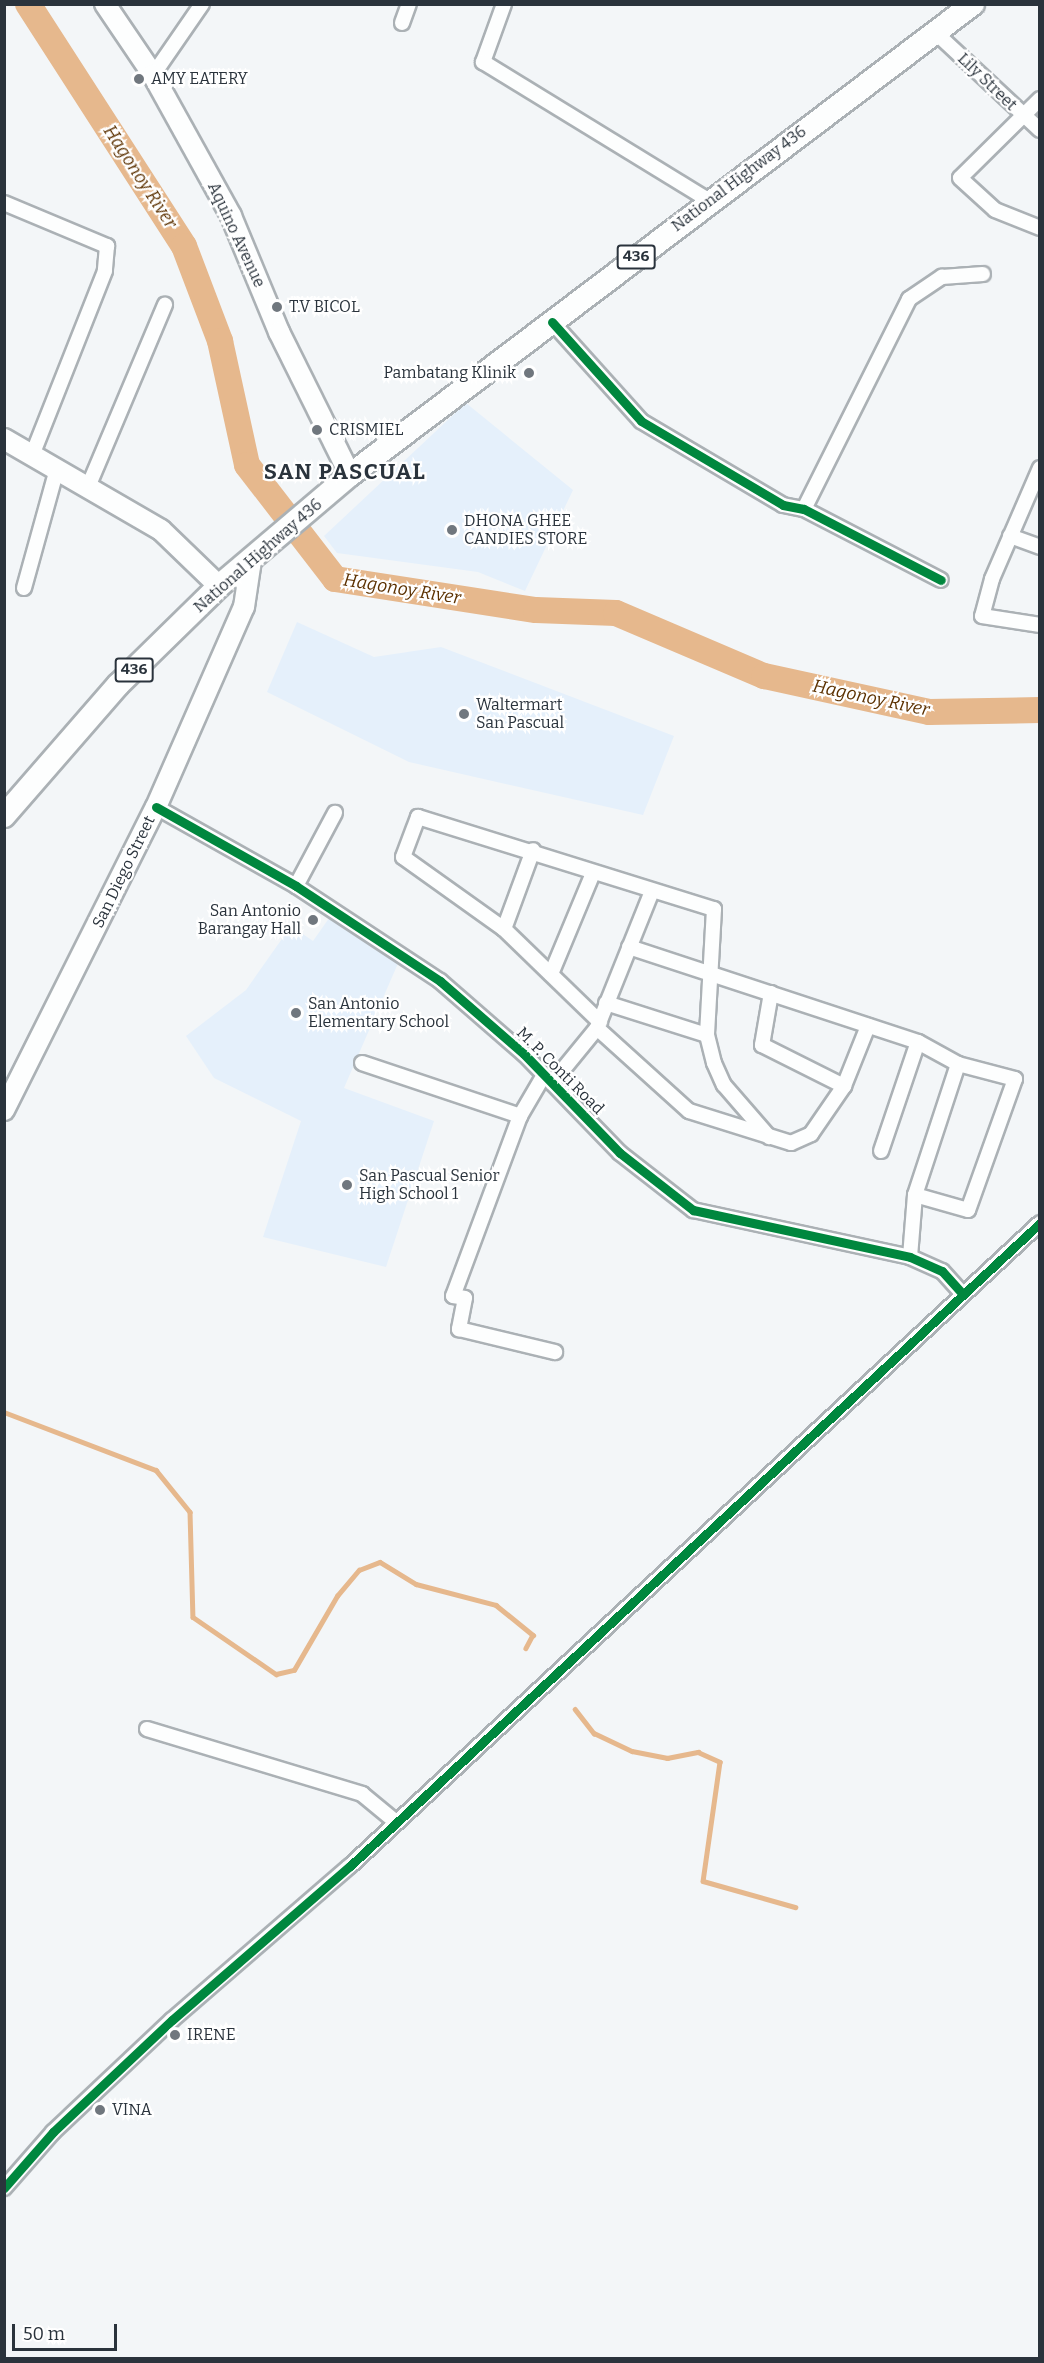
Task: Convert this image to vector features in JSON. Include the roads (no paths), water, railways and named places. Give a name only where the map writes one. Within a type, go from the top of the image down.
[{"type":"main road","name":"National Highway 436","points":[[8,804],[118,685],[219,586],[350,475],[973,4]]},
{"type":"street","name":"Aquino Avenue","points":[[105,4],[153,75],[231,216],[279,332],[350,475]]},
{"type":"street","points":[[153,75],[202,4]]},
{"type":"street","points":[[402,23],[409,4]]},
{"type":"street","points":[[504,4],[483,62],[710,201]]},
{"type":"street","name":"Lily Street","points":[[936,33],[1023,117],[1040,130]]},
{"type":"street","points":[[1040,99],[960,178],[995,210],[1040,228]]},
{"type":"street","points":[[4,202],[107,246],[105,271],[32,455]]},
{"type":"street","points":[[804,509],[909,298],[942,278],[982,274]]},
{"type":"street","points":[[88,486],[165,305]]},
{"type":"street","points":[[552,321],[641,421],[783,504],[804,509],[941,580]]},
{"type":"street","points":[[4,439],[160,530],[219,586]]},
{"type":"street","points":[[1040,468],[1010,536],[982,616],[1040,625]]},
{"type":"street","points":[[24,588],[57,469]]},
{"type":"street","points":[[1010,536],[1040,547]]},
{"type":"street","name":"San Diego Street","points":[[4,1110],[156,807],[244,608],[251,560]]},
{"type":"street","name":"M. P. Conti Road","points":[[156,807],[296,886],[440,981],[548,1079],[620,1153],[693,1210],[910,1257],[942,1271],[963,1294]]},
{"type":"street","points":[[296,886],[335,813]]},
{"type":"street","points":[[769,1137],[724,1085],[707,1035],[714,909],[593,873],[533,850],[418,817],[403,857],[504,929],[551,974],[598,1025],[689,1111],[769,1137],[791,1143],[802,1140],[844,1086],[868,1026]]},
{"type":"street","points":[[504,929],[533,850]]},
{"type":"street","points":[[551,974],[593,873]]},
{"type":"street","points":[[555,1352],[459,1329],[465,1298],[453,1296],[520,1116],[548,1079],[598,1025],[652,891]]},
{"type":"street","points":[[629,947],[711,972],[918,1042],[958,1064],[1015,1079],[968,1210],[915,1195]]},
{"type":"street","points":[[771,993],[762,1045],[844,1086]]},
{"type":"street","points":[[606,1003],[707,1035]]},
{"type":"street","points":[[881,1151],[918,1042]]},
{"type":"street","points":[[362,1064],[520,1116]]},
{"type":"street","points":[[910,1257],[915,1195],[958,1064]]},
{"type":"street","points":[[4,2188],[53,2132],[172,2020],[396,1822],[1040,1223]]},
{"type":"street","points":[[147,1729],[362,1794],[396,1822]]},
{"type":"waterway","name":"Hagonoy River","points":[[28,4],[184,246],[220,341],[247,465],[335,579],[536,610],[616,613],[764,676],[929,712],[1040,710]]},
{"type":"waterway","points":[[4,1412],[156,1470],[190,1512],[193,1617],[276,1674],[294,1670],[337,1596],[359,1570],[380,1562],[416,1584],[496,1605],[533,1635],[526,1648]]},
{"type":"waterway","points":[[575,1709],[594,1733],[632,1751],[667,1758],[698,1752],[720,1762],[703,1881],[795,1907]]},
{"type":"place","name":"AMY EATERY","points":[[139,79]]},
{"type":"place","name":"T.V BICOL","points":[[277,307]]},
{"type":"place","name":"Pambatang Klinik","points":[[529,373]]},
{"type":"place","name":"CRISMIEL","points":[[317,430]]},
{"type":"place","name":"DHONA GHEE CANDIES STORE","points":[[452,530]]},
{"type":"place","name":"Waltermart San Pascual","points":[[464,714]]},
{"type":"place","name":"San Antonio Barangay Hall","points":[[313,920]]},
{"type":"place","name":"San Antonio Elementary School","points":[[296,1013]]},
{"type":"place","name":"San Pascual Senior High School 1","points":[[347,1185]]},
{"type":"place","name":"IRENE","points":[[175,2035]]},
{"type":"place","name":"VINA","points":[[100,2110]]},
{"type":"district","name":"SAN PASCUAL","points":[[345,472]]}]
